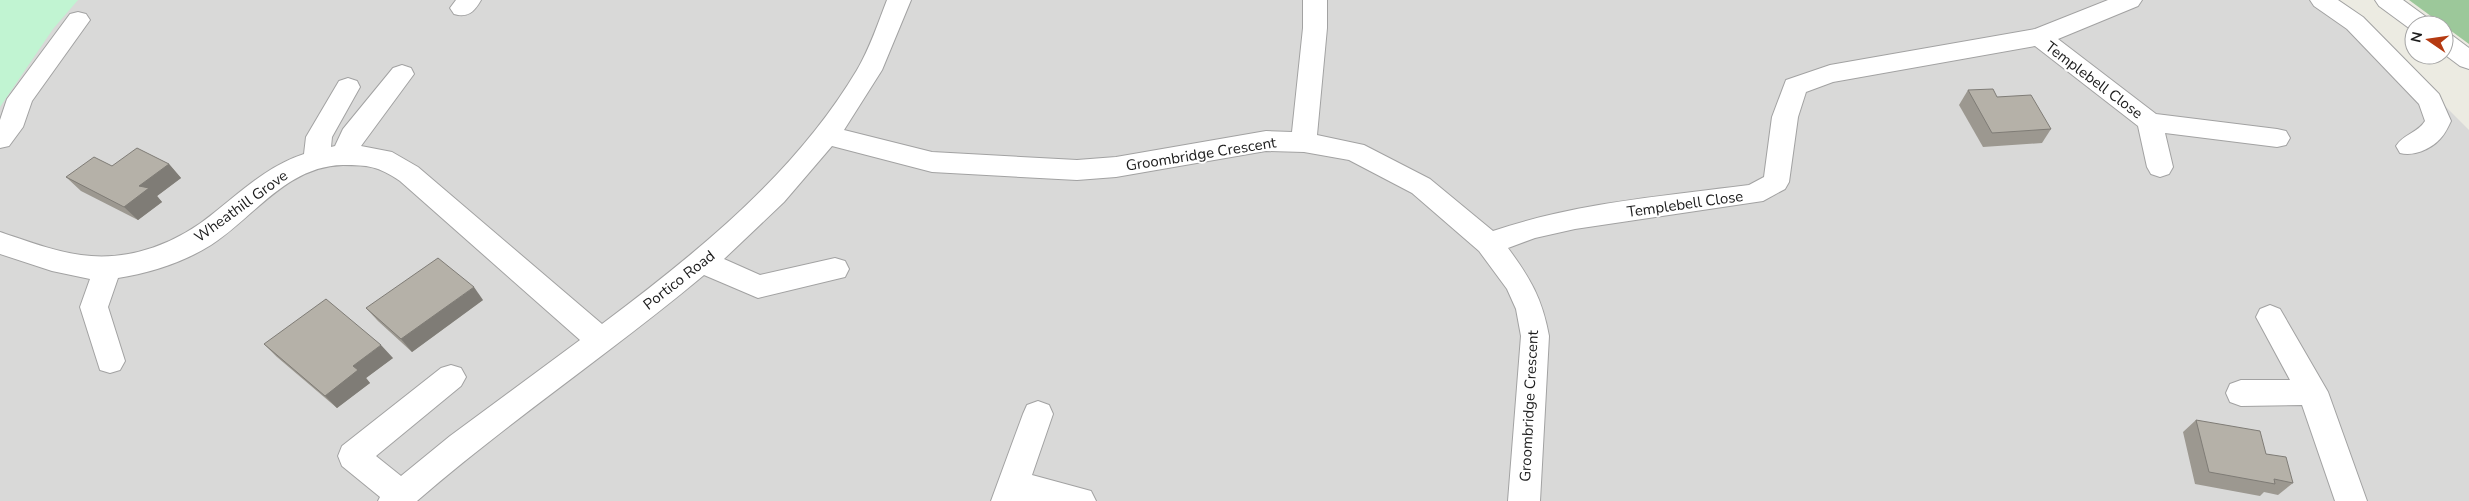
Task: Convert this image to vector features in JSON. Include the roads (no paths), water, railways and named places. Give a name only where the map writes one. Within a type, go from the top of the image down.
[{"type":"street","name":"Portico Road","points":[[398,498],[460,445],[601,341],[722,246],[781,187],[826,135],[856,93],[878,55],[899,0]]},
{"type":"street","points":[[1304,142],[1315,28],[1315,0]]},
{"type":"street","name":"Templebell Close","points":[[1489,243],[1533,228],[1575,219],[1754,194],[1776,182],[1785,117],[1795,86],[1830,74],[2038,37],[2130,0]]},
{"type":"street","points":[[2322,0],[2355,23],[2430,100],[2438,121],[2431,134],[2408,146]]},
{"type":"street","points":[[2387,0],[2407,15]]},
{"type":"street","points":[[7,129],[20,99],[78,20]]},
{"type":"street","name":"Templebell Close","points":[[2038,37],[2150,122],[2278,138]]},
{"type":"street","points":[[2454,49],[2469,60]]},
{"type":"street","points":[[344,156],[352,136],[402,74]]},
{"type":"street","points":[[316,160],[319,137],[348,87]]},
{"type":"street","name":"Templebell Close","points":[[2150,122],[2160,167]]},
{"type":"street","name":"Groombridge Crescent","points":[[826,135],[932,162],[1077,170],[1116,167],[1266,141],[1304,142],[1355,152],[1421,186],[1489,243],[1518,283],[1530,309],[1535,336],[1524,501]]},
{"type":"street","name":"Wheathill Grove","points":[[0,242],[70,264],[106,268],[130,265],[180,248],[200,238],[274,179],[297,166],[316,160],[344,156],[380,158],[410,174],[601,341]]},
{"type":"street","points":[[702,262],[758,287],[835,268]]},
{"type":"street","points":[[106,268],[94,307],[110,361]]},
{"type":"street","points":[[2270,317],[2313,392],[2351,501]]},
{"type":"street","points":[[398,498],[353,456],[451,378]]},
{"type":"street","points":[[2240,393],[2313,392]]},
{"type":"street","points":[[1038,414],[1010,493],[1080,501]]}]
